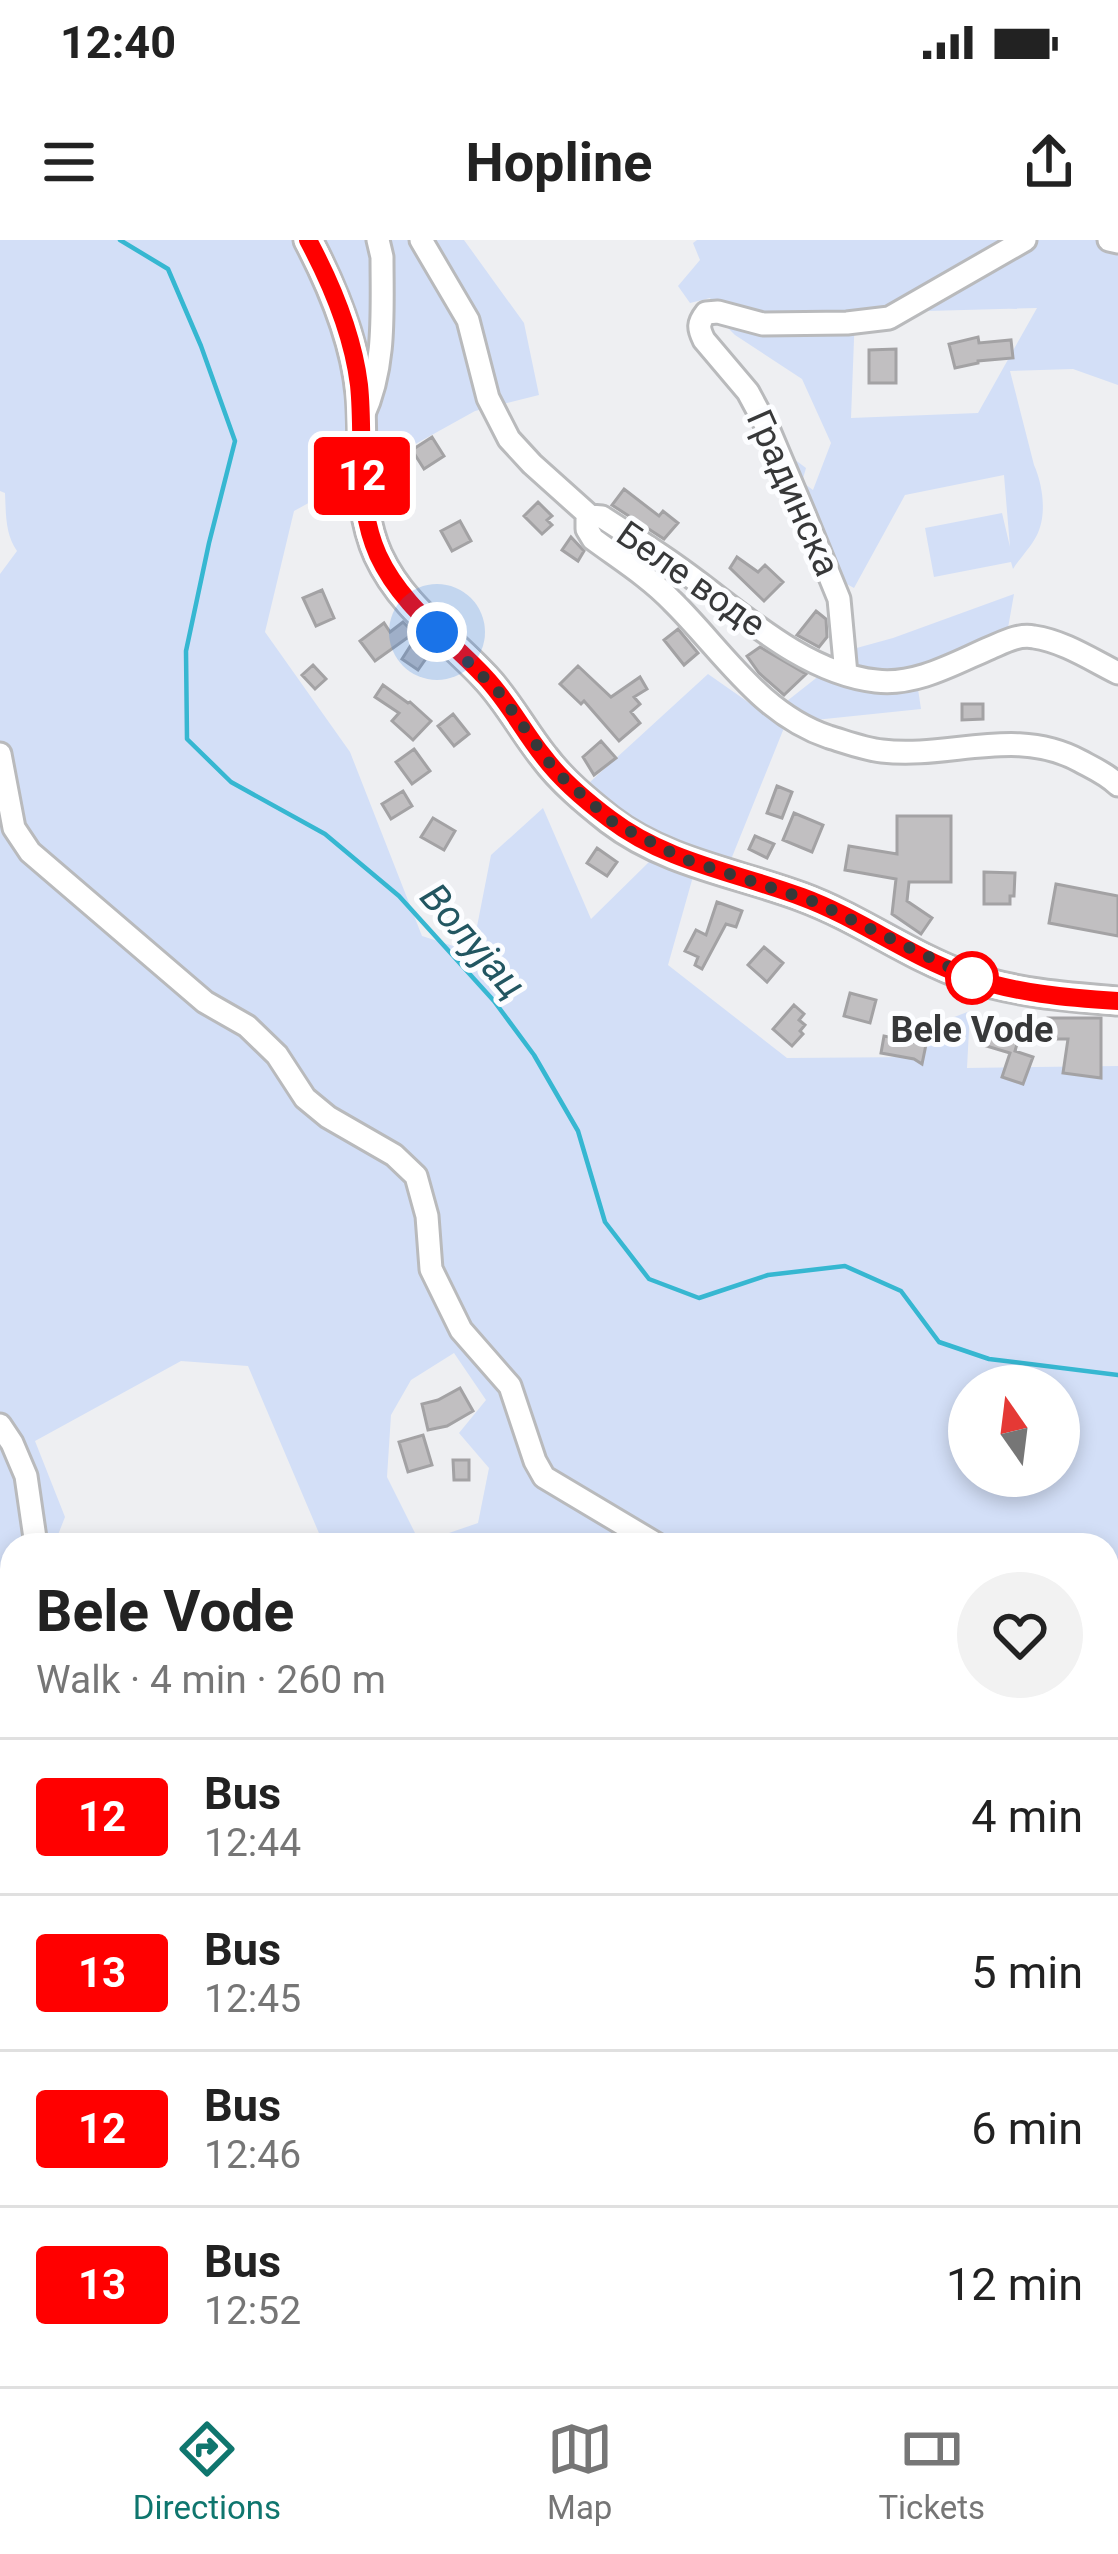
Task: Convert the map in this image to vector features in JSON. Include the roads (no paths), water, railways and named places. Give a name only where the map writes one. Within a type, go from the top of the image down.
[{"type":"main road","points":[[308,240],[346,332],[358,378],[365,515],[391,580],[498,691],[556,772],[614,823],[684,859],[815,902],[965,976],[1021,989],[1118,1000]]},
{"type":"street","points":[[362,419],[379,367],[382,257],[378,240]]},
{"type":"street","points":[[421,240],[468,320],[488,398],[509,439],[590,516]]},
{"type":"street","name":"Градинска","points":[[846,674],[839,599],[822,555],[770,433],[748,392],[704,340],[700,320],[706,313],[718,312],[763,324],[889,318],[1025,240]]},
{"type":"street","points":[[1109,240],[1118,242]]},
{"type":"street","name":"Беле воде","points":[[1118,673],[1047,640],[1022,636],[905,680],[883,682],[846,674],[772,637],[602,517],[587,519],[593,539],[672,600],[766,702],[789,719],[824,735],[881,751],[989,743],[1045,747],[1068,754],[1118,785]]},
{"type":"street","points":[[0,754],[14,828],[30,853],[205,1002],[247,1025],[277,1055],[304,1098],[394,1155],[416,1176],[428,1216],[431,1269],[460,1330],[510,1386],[544,1477],[638,1533]]},
{"type":"street","points":[[0,1426],[26,1476],[34,1533]]},
{"type":"waterway","name":"Волујац","points":[[120,240],[168,269],[235,441],[186,651],[187,739],[231,782],[325,834],[399,896],[494,1001],[534,1055],[578,1131],[605,1222],[649,1279],[699,1298],[768,1275],[845,1266],[901,1291],[939,1342],[989,1359],[1118,1375]]},
{"type":"place","name":"Bele Vode","points":[[972,978]]}]
